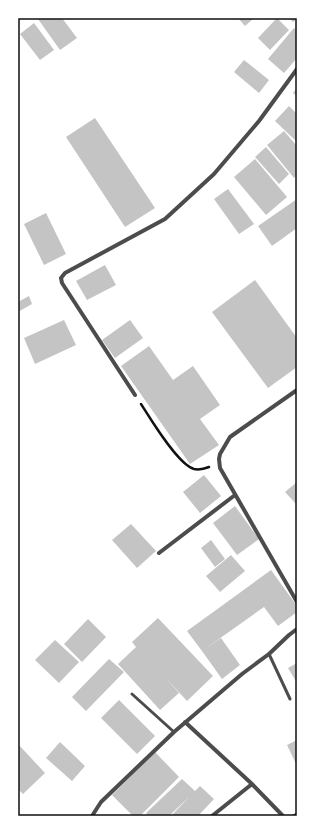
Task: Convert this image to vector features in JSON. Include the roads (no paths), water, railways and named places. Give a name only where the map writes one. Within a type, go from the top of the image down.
[{"type":"street","points":[[135,395],[62,283],[61,278],[65,273],[165,218],[214,174],[259,121],[297,69]]},
{"type":"street","points":[[297,390],[230,437],[220,454],[219,459],[220,468],[297,602]]},
{"type":"street","points":[[159,553],[235,495]]},
{"type":"street","points":[[92,816],[101,802],[174,732],[297,629]]},
{"type":"street","points":[[185,722],[252,784],[283,816]]},
{"type":"street","points":[[212,816],[252,784]]},
{"type":"lane","points":[[269,654],[290,699]]},
{"type":"lane","points":[[132,694],[174,732]]},
{"type":"lane","points":[[293,816],[297,814]]}]
